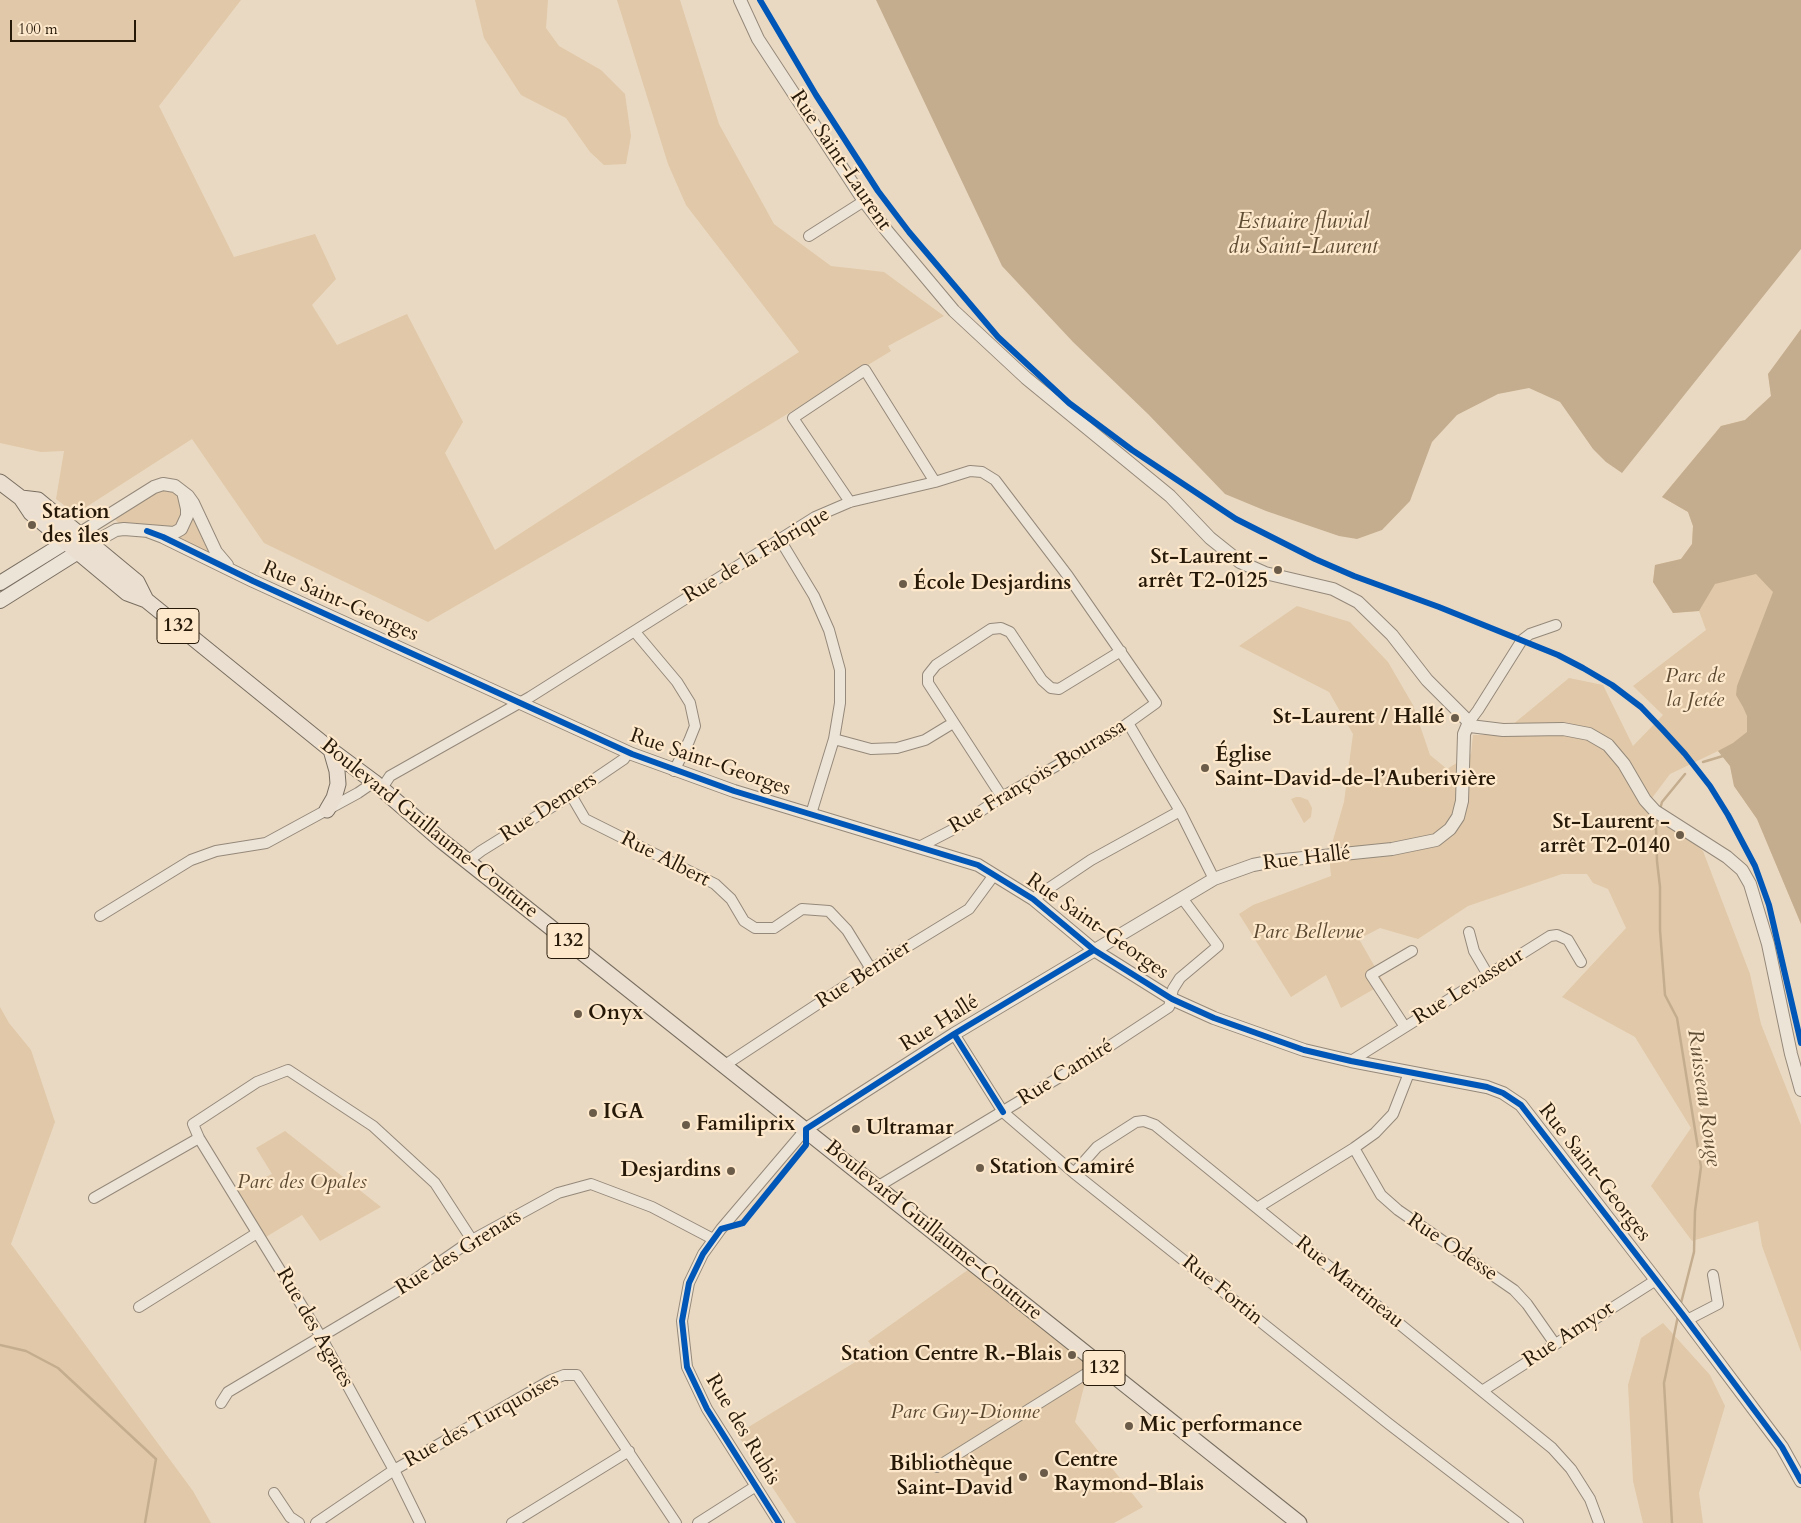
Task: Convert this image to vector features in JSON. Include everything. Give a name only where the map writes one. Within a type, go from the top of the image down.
[{"type":"main road","name":"Boulevard Guillaume-Couture","points":[[0,482],[21,498],[31,513],[73,538],[91,544],[138,582],[146,600]]},
{"type":"main road","name":"Boulevard Guillaume-Couture","points":[[73,538],[78,552],[127,593],[146,600],[331,750],[378,785],[468,861],[1299,1523]]},
{"type":"main road","points":[[0,583],[73,538]]},
{"type":"main road","points":[[0,601],[91,544]]},
{"type":"main road","points":[[327,810],[338,784],[337,771],[331,750]]},
{"type":"street","name":"Rue Saint-Laurent","points":[[740,0],[758,39],[864,201],[892,238],[954,310],[1026,378],[1170,496],[1210,538],[1240,562],[1281,577],[1333,589],[1358,602],[1392,635],[1427,680],[1470,726],[1485,729],[1563,729],[1589,734],[1608,745],[1627,769],[1645,800],[1655,811],[1727,857],[1742,870],[1750,884],[1768,944],[1791,1054],[1801,1090]]},
{"type":"street","points":[[809,236],[864,201]]},
{"type":"street","points":[[850,502],[794,418],[865,370],[935,482]]},
{"type":"street","name":"Rue de la Fabrique","points":[[100,916],[192,860],[216,851],[266,843],[358,793],[378,785],[390,776],[520,703],[815,517],[850,502],[935,482],[970,471],[982,472],[995,480],[1068,576],[1156,703]]},
{"type":"street","points":[[73,538],[154,487],[163,484],[175,486],[182,490]]},
{"type":"street","name":"Rue Saint-Georges","points":[[91,544],[116,530],[124,528],[174,533],[180,529],[187,516],[186,501],[182,490]]},
{"type":"street","name":"Rue Saint-Georges","points":[[182,490],[193,503],[216,552],[230,569]]},
{"type":"street","name":"Rue Saint-Georges","points":[[146,531],[163,537],[628,753],[674,771],[978,865],[1033,899],[1094,950],[1172,999],[1214,1018],[1304,1050],[1487,1088],[1503,1093],[1521,1105],[1687,1320],[1782,1447],[1801,1481]]},
{"type":"street","points":[[779,538],[814,596],[829,630],[840,670],[840,703],[834,739],[811,814]]},
{"type":"street","name":"Rue Hallé","points":[[806,1129],[954,1034],[1214,878],[1253,865],[1274,861],[1392,848],[1436,840],[1450,829],[1458,817],[1462,801],[1464,734],[1468,722],[1478,710],[1522,640],[1530,634],[1556,626]]},
{"type":"street","points":[[1002,797],[928,683],[928,675],[936,665],[991,629],[1001,628],[1010,632],[1042,680],[1051,688],[1059,689],[1120,651]]},
{"type":"street","points":[[635,632],[677,682],[690,703],[695,726],[690,741],[674,771]]},
{"type":"street","name":"Rue François-Bourassa","points":[[918,847],[952,830],[1002,797],[1128,723],[1156,703]]},
{"type":"street","points":[[834,739],[871,749],[897,748],[925,740],[953,723]]},
{"type":"street","points":[[1128,723],[1180,811],[1214,878]]},
{"type":"street","name":"Rue Demers","points":[[468,861],[571,795],[624,759],[628,753]]},
{"type":"street","name":"Rue Albert","points":[[571,795],[585,819],[715,884],[731,899],[744,921],[755,928],[774,928],[802,909],[829,910],[846,930],[872,969]]},
{"type":"street","points":[[1033,899],[1091,860],[1180,811]]},
{"type":"street","name":"Rue Bernier","points":[[725,1065],[872,969],[969,909],[994,875]]},
{"type":"street","points":[[1172,999],[1173,989],[1180,978],[1218,946],[1182,898]]},
{"type":"street","points":[[1469,932],[1474,951],[1488,975]]},
{"type":"street","name":"Rue Levasseur","points":[[1351,1061],[1550,936],[1557,935],[1568,940],[1581,962]]},
{"type":"street","points":[[1405,1027],[1371,975],[1412,951]]},
{"type":"street","name":"Rue Camiré","points":[[877,1187],[1003,1112],[1169,1008],[1172,999]]},
{"type":"street","name":"Rue Fortin","points":[[954,1034],[1003,1112],[1074,1173],[1389,1424],[1518,1523]]},
{"type":"street","points":[[94,1198],[199,1138],[193,1124],[258,1082],[288,1070],[373,1126],[436,1183],[472,1240]]},
{"type":"street","points":[[1257,1208],[1375,1133],[1393,1114],[1409,1073]]},
{"type":"street","name":"Rue Martineau","points":[[1074,1173],[1097,1147],[1136,1122],[1144,1121],[1155,1125],[1552,1448],[1571,1469],[1590,1499],[1599,1523]]},
{"type":"street","name":"Rue des Rubis","points":[[779,1523],[708,1409],[687,1367],[682,1321],[689,1283],[712,1239],[806,1129]]},
{"type":"street","name":"Rue des Agates","points":[[199,1138],[321,1337],[394,1470],[420,1523]]},
{"type":"street","name":"Rue Odesse","points":[[1354,1148],[1381,1195],[1398,1210],[1514,1290],[1527,1304],[1555,1344]]},
{"type":"street","name":"Rue des Grenats","points":[[221,1403],[228,1392],[401,1289],[472,1240],[558,1193],[591,1184],[652,1207],[712,1239]]},
{"type":"street","points":[[138,1307],[257,1233]]},
{"type":"street","points":[[1687,1320],[1718,1304],[1713,1275]]},
{"type":"street","name":"Rue Amyot","points":[[1482,1391],[1656,1280]]},
{"type":"street","points":[[937,1467],[1100,1365]]},
{"type":"street","name":"Rue des Turquoises","points":[[316,1523],[394,1470],[551,1380],[564,1375],[576,1375],[676,1523]]},
{"type":"street","points":[[512,1523],[629,1451]]},
{"type":"street","points":[[698,1523],[756,1486]]},
{"type":"street","points":[[274,1493],[290,1516],[299,1523]]},
{"type":"green space","points":[[0,0],[241,0],[159,106],[234,257],[315,234],[336,279],[312,305],[337,345],[407,314],[463,422],[445,453],[495,550],[799,352],[686,205],[668,164],[617,0],[680,0],[719,124],[774,224],[831,266],[884,272],[944,316],[888,346],[891,351],[761,430],[428,622],[264,543],[192,439],[80,511],[69,509],[56,499],[64,451],[41,452],[0,443]]},
{"type":"green space","points":[[475,0],[548,0],[546,28],[559,46],[601,70],[625,94],[631,136],[626,164],[604,165],[590,152],[566,118],[521,95],[484,38]]},
{"type":"green space","points":[[1801,329],[1801,924],[1757,819],[1734,786],[1730,766],[1718,751],[1670,774],[1652,798],[1671,823],[1703,851],[1750,974],[1761,1024],[1801,1125],[1801,1352],[1762,1246],[1758,1221],[1692,1241],[1651,1186],[1691,1128],[1635,1037],[1562,997],[1626,928],[1608,889],[1593,883],[1587,874],[1562,874],[1468,906],[1418,939],[1380,928],[1359,939],[1408,1025],[1401,1030],[1374,989],[1341,1008],[1326,975],[1291,997],[1239,914],[1253,905],[1331,876],[1329,854],[1344,802],[1353,734],[1329,692],[1239,646],[1297,606],[1350,622],[1388,662],[1413,705],[1430,755],[1447,769],[1471,754],[1473,735],[1500,735],[1569,678],[1603,685],[1633,746],[1663,715],[1633,686],[1706,630],[1699,611],[1673,613],[1653,582],[1655,565],[1681,559],[1692,544],[1693,526],[1688,512],[1662,497],[1721,426],[1745,420],[1771,396],[1768,374]]},
{"type":"green space","points":[[175,486],[230,569],[124,529],[110,514],[144,492]]},
{"type":"green space","points":[[1296,797],[1308,800],[1312,808],[1311,817],[1304,823],[1291,799]]},
{"type":"green space","points":[[0,1007],[9,1023],[31,1050],[55,1122],[11,1244],[193,1491],[211,1523],[0,1523]]},
{"type":"green space","name":"Parc des Opales","points":[[285,1131],[381,1207],[320,1241],[302,1215],[261,1240],[233,1193],[272,1174],[256,1148]]},
{"type":"green space","name":"Parc Guy-Dionne","points":[[972,1267],[1090,1363],[1075,1422],[1143,1507],[1114,1523],[796,1523],[737,1434],[875,1350],[868,1341]]},
{"type":"green space","points":[[1663,1323],[1710,1375],[1725,1406],[1699,1493],[1703,1523],[1643,1523],[1633,1481],[1628,1385],[1641,1338]]},
{"type":"water","name":"Estuaire fluvial du Saint-Laurent","points":[[876,0],[1801,0],[1801,249],[1622,473],[1606,462],[1593,449],[1560,402],[1529,388],[1498,394],[1457,415],[1432,442],[1410,501],[1382,530],[1357,539],[1339,536],[1266,511],[1225,494],[1148,414],[1073,342],[1002,266]]},
{"type":"water","points":[[1801,329],[1801,924],[1757,819],[1734,786],[1730,766],[1718,751],[1733,743],[1747,732],[1747,716],[1736,695],[1737,686],[1773,592],[1756,574],[1715,584],[1699,611],[1673,613],[1653,582],[1655,565],[1681,559],[1692,544],[1693,526],[1688,512],[1662,497],[1721,426],[1745,420],[1771,396],[1768,374]]},
{"type":"waterway","name":"Ruisseau Rouge","points":[[1703,762],[1723,756]]},
{"type":"waterway","name":"Ruisseau Rouge","points":[[1660,809],[1662,802],[1685,774]]},
{"type":"waterway","name":"Ruisseau Rouge","points":[[1658,817],[1656,827],[1657,861],[1665,995],[1677,1018],[1701,1167],[1695,1211],[1694,1252],[1681,1303]]},
{"type":"waterway","name":"Ruisseau Rouge","points":[[1672,1523],[1664,1383],[1678,1316]]},
{"type":"waterway","points":[[0,1345],[26,1351],[58,1368],[156,1459],[145,1523]]},
{"type":"cycle path","points":[[760,0],[816,95],[878,191],[909,232],[998,337],[1069,403],[1132,450],[1236,519],[1315,559],[1354,576],[1439,607],[1558,655],[1612,685],[1641,707],[1685,754],[1710,786],[1755,866],[1769,905],[1801,1043]]},
{"type":"cycle path","points":[[147,531],[632,754],[734,791],[978,865],[1033,899],[1094,950],[1172,999],[1214,1018],[1304,1050],[1487,1087],[1503,1093],[1521,1105],[1683,1315],[1782,1447],[1801,1481]]},
{"type":"cycle path","points":[[779,1523],[707,1409],[687,1367],[682,1321],[689,1283],[703,1254],[721,1229],[743,1223],[806,1145],[806,1129],[954,1034],[1094,950]]},
{"type":"cycle path","points":[[954,1034],[1003,1112]]},
{"type":"place","name":"Station des îles","points":[[32,525]]},
{"type":"place","name":"St-Laurent - arrêt T2-0125","points":[[1278,570]]},
{"type":"place","name":"École Desjardins","points":[[903,584]]},
{"type":"place","name":"St-Laurent / Hallé","points":[[1455,718]]},
{"type":"place","name":"Église Saint-David-de-l’Auberivière","points":[[1205,768]]},
{"type":"place","name":"St-Laurent - arrêt T2-0140","points":[[1680,835]]},
{"type":"place","name":"Onyx","points":[[578,1014]]},
{"type":"place","name":"IGA","points":[[593,1113]]},
{"type":"place","name":"Familiprix","points":[[686,1125]]},
{"type":"place","name":"Ultramar","points":[[856,1129]]},
{"type":"place","name":"Station Camiré","points":[[980,1168]]},
{"type":"place","name":"Desjardins","points":[[731,1171]]},
{"type":"place","name":"Station Centre R.-Blais","points":[[1072,1355]]},
{"type":"place","name":"Mic performance","points":[[1129,1426]]},
{"type":"place","name":"Centre Raymond-Blais","points":[[1044,1473]]},
{"type":"place","name":"Bibliothèque Saint-David","points":[[1023,1477]]},
{"type":"park label","name":"Parc de la Jetée","points":[[1695,689]]},
{"type":"park label","name":"Parc Bellevue","points":[[1308,933]]}]
